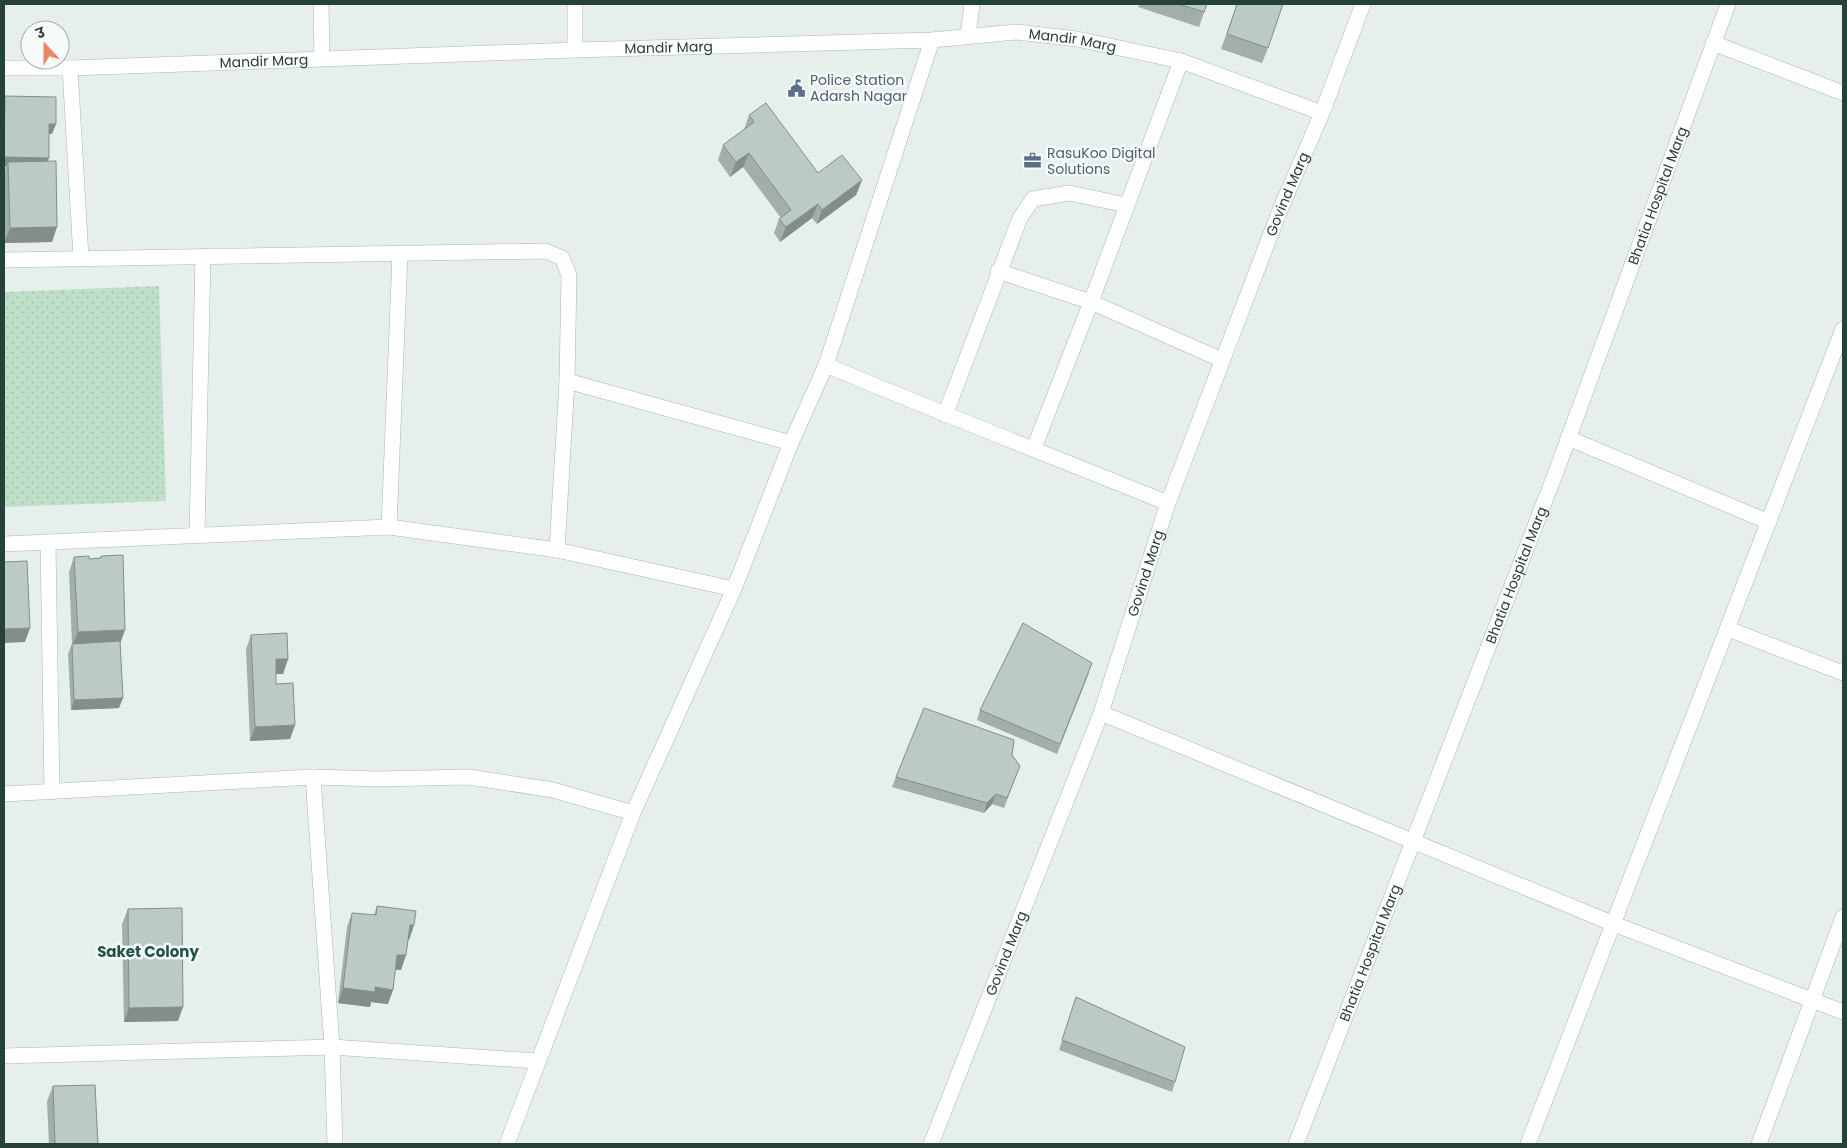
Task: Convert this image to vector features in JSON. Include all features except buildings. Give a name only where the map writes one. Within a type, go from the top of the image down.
[{"type":"street","points":[[321,4],[322,58]]},
{"type":"street","points":[[575,4],[575,50]]},
{"type":"street","points":[[968,36],[972,4]]},
{"type":"street","name":"Govind Marg","points":[[931,1144],[1101,713],[1168,503],[1280,210],[1322,113],[1363,4]]},
{"type":"street","name":"Bhatia Hospital Marg","points":[[1296,1144],[1568,438],[1728,4]]},
{"type":"street","name":"Mandir Marg","points":[[70,68],[322,58],[932,40],[1016,32],[1077,39],[1181,60],[1322,113]]},
{"type":"street","points":[[507,1144],[633,813],[734,589],[791,443],[826,365],[932,40]]},
{"type":"street","points":[[1713,43],[1843,93]]},
{"type":"street","points":[[1034,448],[1091,302],[1181,60]]},
{"type":"street","name":"Mandir Marg","points":[[4,68],[20,68]]},
{"type":"street","points":[[70,68],[81,258]]},
{"type":"street","points":[[945,415],[998,271],[1020,218],[1033,199],[1069,193],[1126,205]]},
{"type":"street","points":[[4,260],[546,251],[562,258],[569,275],[567,380],[557,550]]},
{"type":"street","points":[[389,527],[400,254]]},
{"type":"street","points":[[197,534],[203,256]]},
{"type":"street","points":[[998,271],[1091,302],[1222,360]]},
{"type":"street","points":[[1528,1144],[1843,329]]},
{"type":"street","points":[[826,365],[945,415],[1034,448],[1168,503]]},
{"type":"street","points":[[567,380],[791,443]]},
{"type":"street","points":[[1568,438],[1769,522]]},
{"type":"street","points":[[4,544],[389,527],[557,550],[734,589]]},
{"type":"street","points":[[48,542],[52,792]]},
{"type":"street","points":[[1728,629],[1843,673]]},
{"type":"street","points":[[1101,713],[1614,924],[1843,1012]]},
{"type":"street","points":[[4,794],[313,777],[377,779],[469,778],[553,790],[633,813]]},
{"type":"street","points":[[313,777],[332,1047],[335,1144]]},
{"type":"street","points":[[1759,1144],[1843,917]]},
{"type":"street","points":[[4,1056],[332,1047],[537,1061]]},
{"type":"green space","points":[[159,286],[166,501],[4,507],[4,292]]},
{"type":"place","name":"Police Station Adarsh Nagar","points":[[796,88]]},
{"type":"place","name":"RasuKoo Digital Solutions","points":[[1033,161]]},
{"type":"district","name":"Saket Colony","points":[[148,952]]}]
